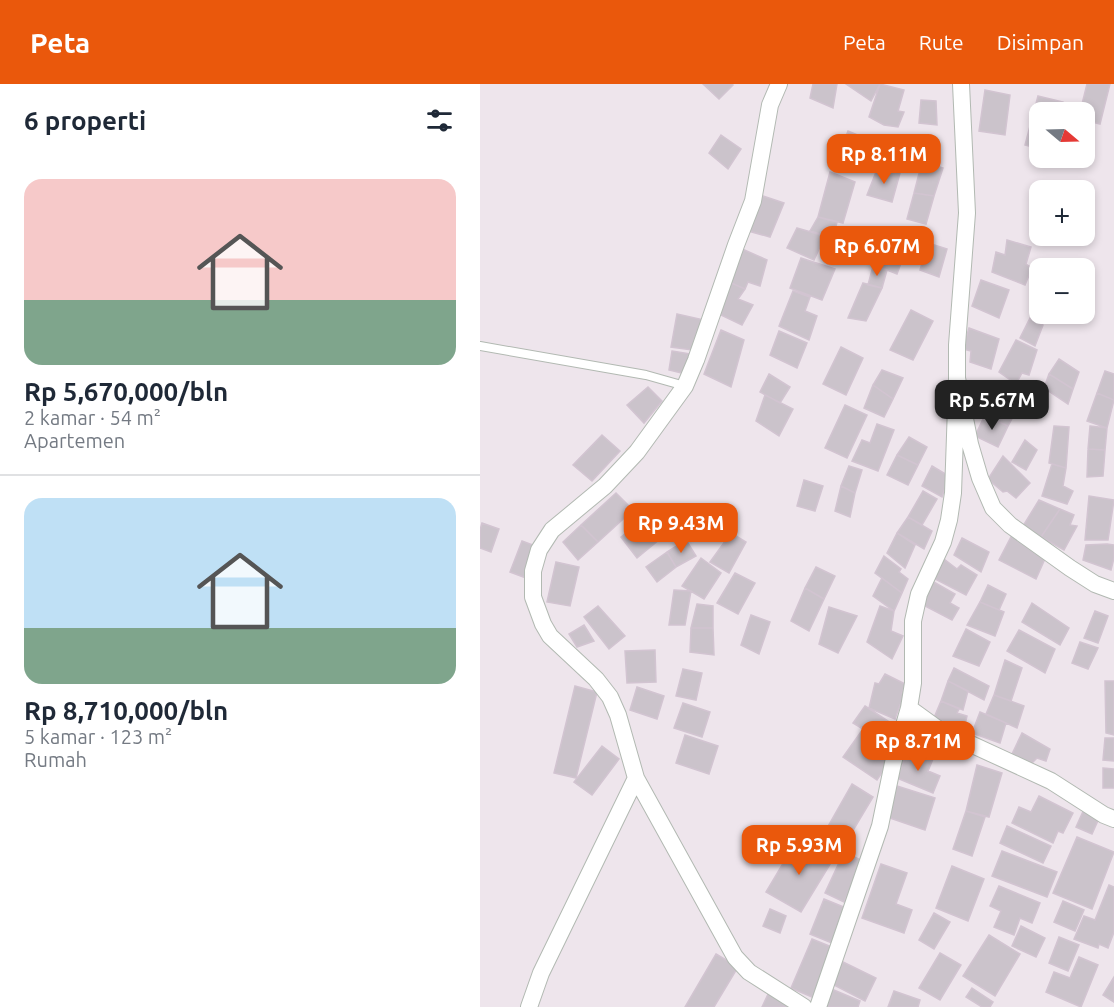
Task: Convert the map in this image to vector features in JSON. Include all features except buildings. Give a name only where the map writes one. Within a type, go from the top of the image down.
[{"type":"street","points":[[779,84],[770,105],[753,201],[685,386],[637,452],[605,486],[552,530],[539,550],[533,571],[533,597],[550,636],[596,679],[610,697],[618,715],[636,778],[735,957],[748,972],[804,1007]]},
{"type":"street","points":[[818,1007],[880,826],[893,763],[909,708],[915,612],[919,594],[943,542],[949,520],[953,493],[957,345],[967,213],[961,84]]},
{"type":"street","points":[[957,378],[970,444],[980,478],[993,508],[1011,525],[1062,562],[1095,584],[1114,591]]},
{"type":"street","points":[[909,708],[938,729],[1051,781],[1114,819]]},
{"type":"street","points":[[529,1007],[541,973],[636,778]]},
{"type":"lane","points":[[480,346],[646,375],[685,386]]}]
